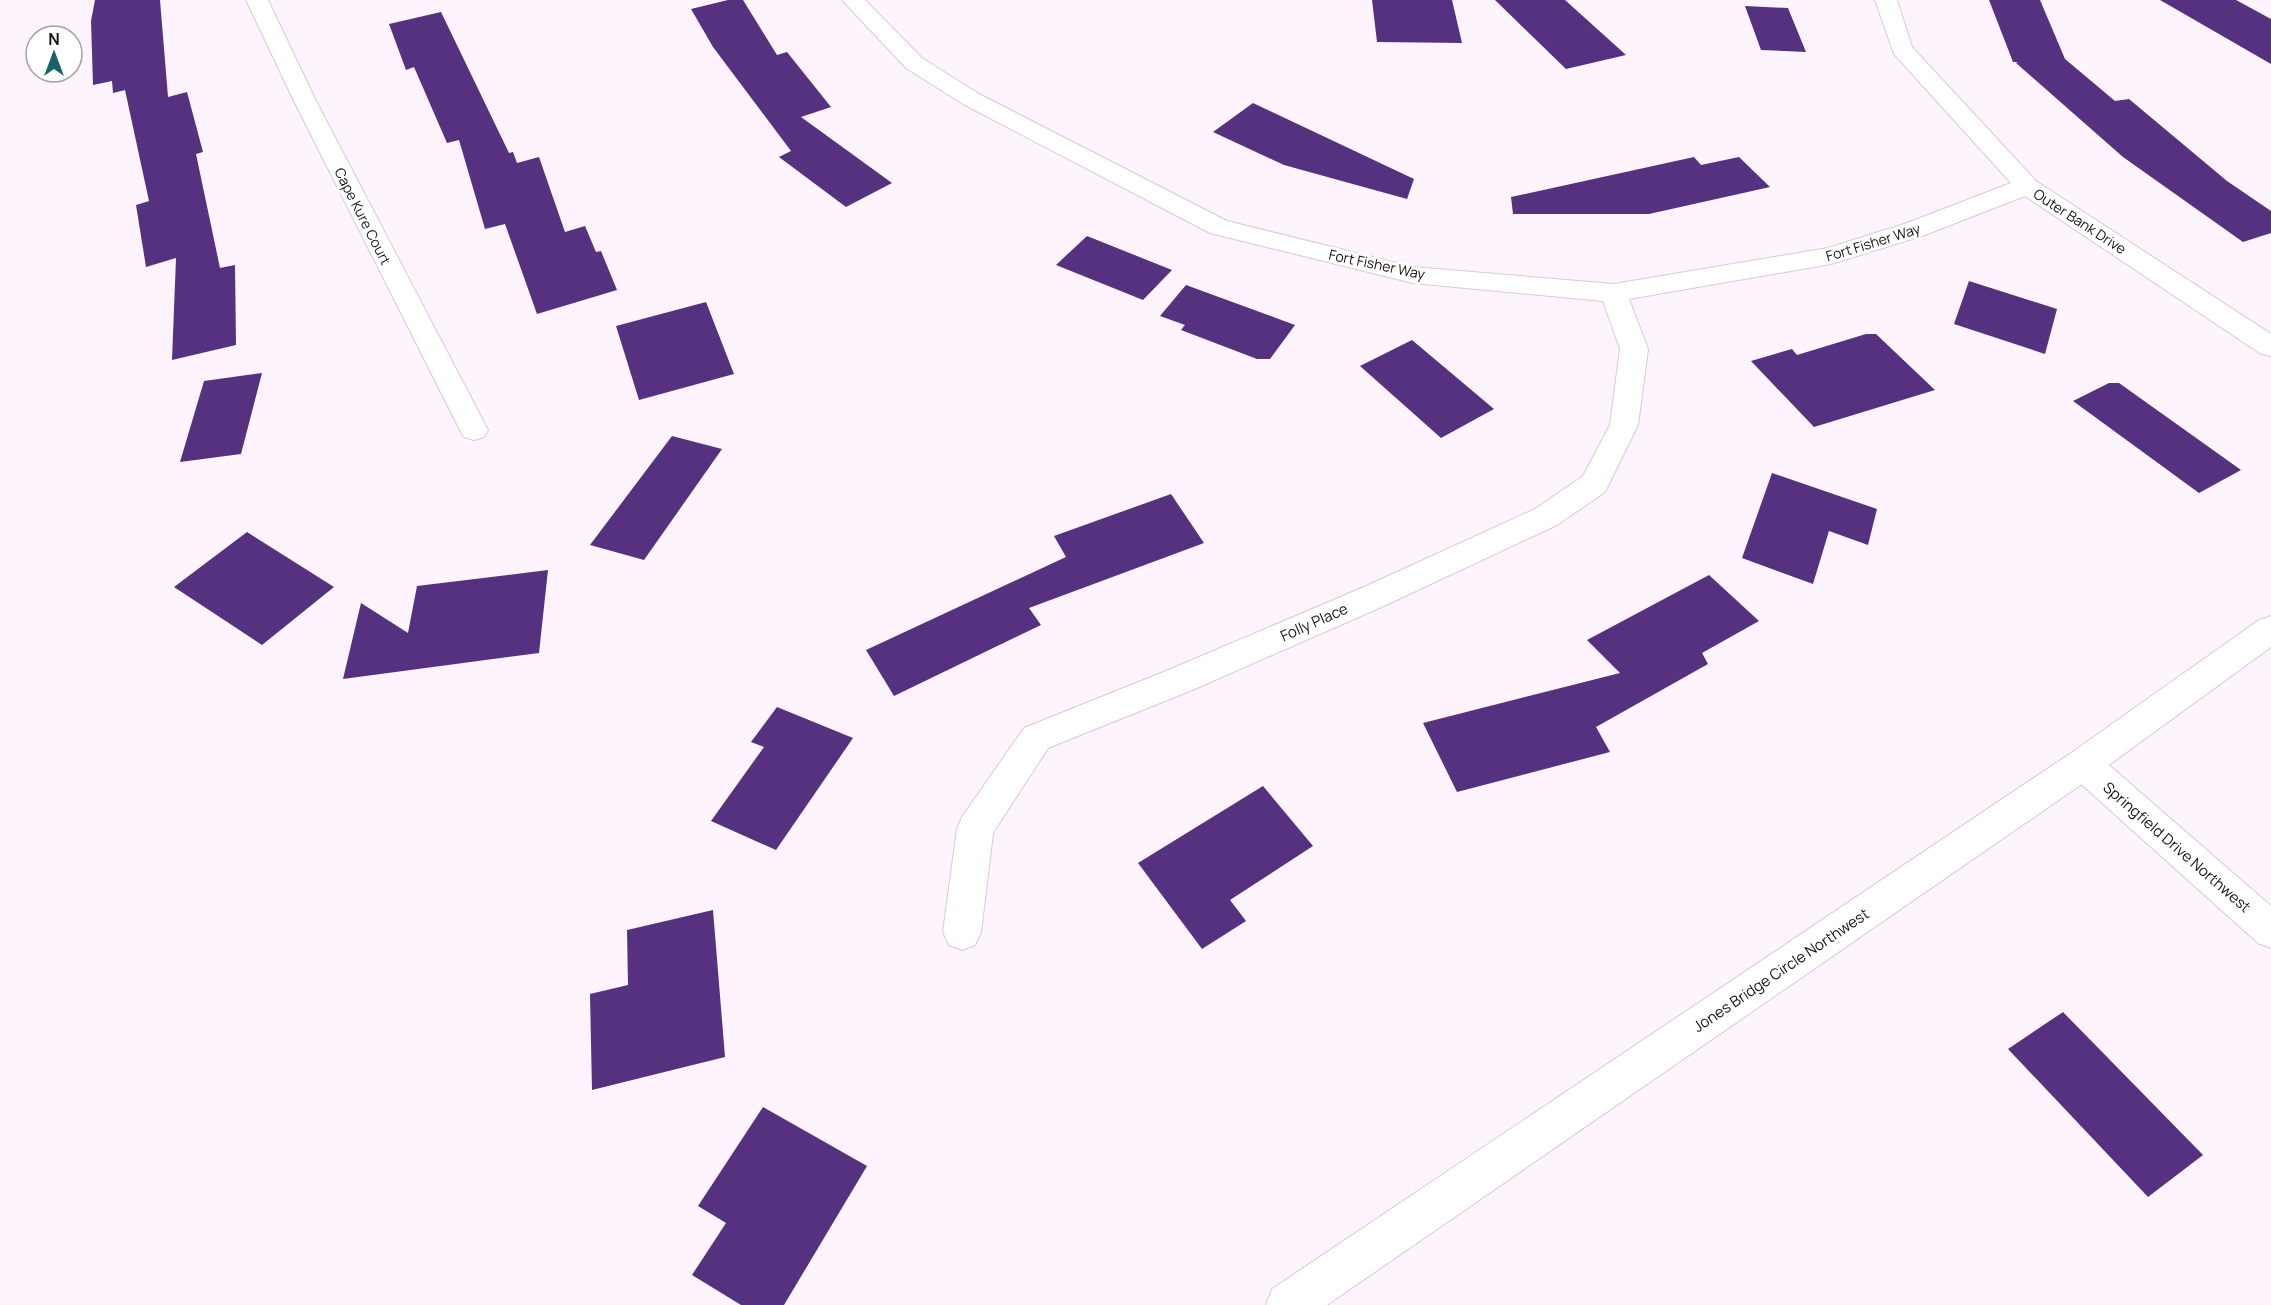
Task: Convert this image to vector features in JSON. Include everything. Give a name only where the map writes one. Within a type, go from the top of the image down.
[{"type":"street","name":"Cape Kure Court","points":[[257,0],[304,101],[474,430]]},
{"type":"street","name":"Fort Fisher Way","points":[[853,0],[914,63],[971,99],[1219,227],[1413,275],[1614,293],[1831,256],[1916,229],[2027,186]]},
{"type":"street","name":"Outer Bank Drive","points":[[1886,0],[1902,50],[2027,186],[2271,347]]},
{"type":"street","name":"Folly Place","points":[[962,932],[975,829],[1036,738],[1178,681],[1375,596],[1546,518],[1594,484],[1624,425],[1634,349],[1614,293]]},
{"type":"street","name":"Jones Bridge Circle Northwest","points":[[1288,1305],[2083,764],[2271,629]]},
{"type":"street","name":"Springfield Drive Northwest","points":[[2083,764],[2271,930]]},
{"type":"building","points":[[95,0],[160,0],[168,97],[187,92],[203,152],[196,154],[220,268],[235,265],[236,345],[172,360],[176,258],[146,267],[136,205],[149,201],[125,90],[113,93],[112,81],[93,85],[91,21]]},
{"type":"building","points":[[728,0],[743,0],[777,55],[787,52],[831,107],[801,117],[892,183],[846,207],[779,157],[791,151],[713,47],[691,9]]},
{"type":"building","points":[[1372,0],[1452,0],[1462,43],[1377,42]]},
{"type":"building","points":[[1495,0],[1565,0],[1626,55],[1566,69]]},
{"type":"building","points":[[1989,0],[2040,0],[2065,59],[2115,101],[2129,99],[2227,181],[2271,211],[2271,233],[2243,242],[2123,157],[2016,63],[2018,62],[2013,62]]},
{"type":"building","points":[[2160,0],[2236,0],[2271,19],[2271,64]]},
{"type":"building","points":[[1745,6],[1788,8],[1806,52],[1761,50]]},
{"type":"building","points":[[441,12],[509,153],[513,152],[517,163],[539,157],[565,232],[585,226],[596,252],[601,251],[617,290],[537,314],[505,224],[485,229],[459,140],[447,143],[414,67],[406,70],[389,24]]},
{"type":"building","points":[[1253,103],[1414,179],[1407,199],[1284,165],[1213,132]]},
{"type":"building","points":[[1694,157],[1701,165],[1739,157],[1770,187],[1649,214],[1513,214],[1511,197]]},
{"type":"building","points":[[1087,236],[1172,270],[1143,300],[1056,265]]},
{"type":"building","points":[[1969,281],[2057,309],[2045,354],[1954,324]]},
{"type":"building","points":[[1186,285],[1295,325],[1270,359],[1257,359],[1181,330],[1185,325],[1160,316]]},
{"type":"building","points":[[706,302],[734,374],[639,400],[616,326]]},
{"type":"building","points":[[1866,334],[1876,334],[1935,390],[1814,427],[1751,361],[1792,349],[1797,355]]},
{"type":"building","points":[[1412,340],[1494,409],[1441,438],[1360,366]]},
{"type":"building","points":[[262,373],[241,454],[180,462],[204,381]]},
{"type":"building","points":[[2109,383],[2119,383],[2241,470],[2199,493],[2073,401]]},
{"type":"building","points":[[672,436],[722,449],[644,560],[590,545]]},
{"type":"building","points":[[1772,473],[1877,509],[1868,545],[1829,531],[1813,584],[1742,558]]},
{"type":"building","points":[[1171,494],[1204,543],[1029,608],[1041,625],[894,696],[866,650],[1066,557],[1054,536]]},
{"type":"building","points":[[247,532],[334,587],[262,645],[174,587]]},
{"type":"building","points":[[548,570],[539,653],[343,679],[361,603],[408,633],[417,586]]},
{"type":"building","points":[[1709,575],[1759,621],[1702,653],[1708,664],[1596,727],[1610,752],[1457,792],[1423,723],[1620,673],[1587,640]]},
{"type":"building","points":[[777,707],[853,738],[776,850],[711,821],[764,747],[751,742]]},
{"type":"building","points":[[1263,786],[1313,846],[1230,900],[1246,921],[1202,949],[1138,863]]},
{"type":"building","points":[[713,910],[725,1057],[592,1090],[590,994],[628,985],[627,930]]},
{"type":"building","points":[[2063,1012],[2203,1155],[2148,1197],[2008,1049]]},
{"type":"building","points":[[763,1107],[867,1166],[784,1305],[741,1305],[692,1275],[726,1223],[698,1206]]}]
